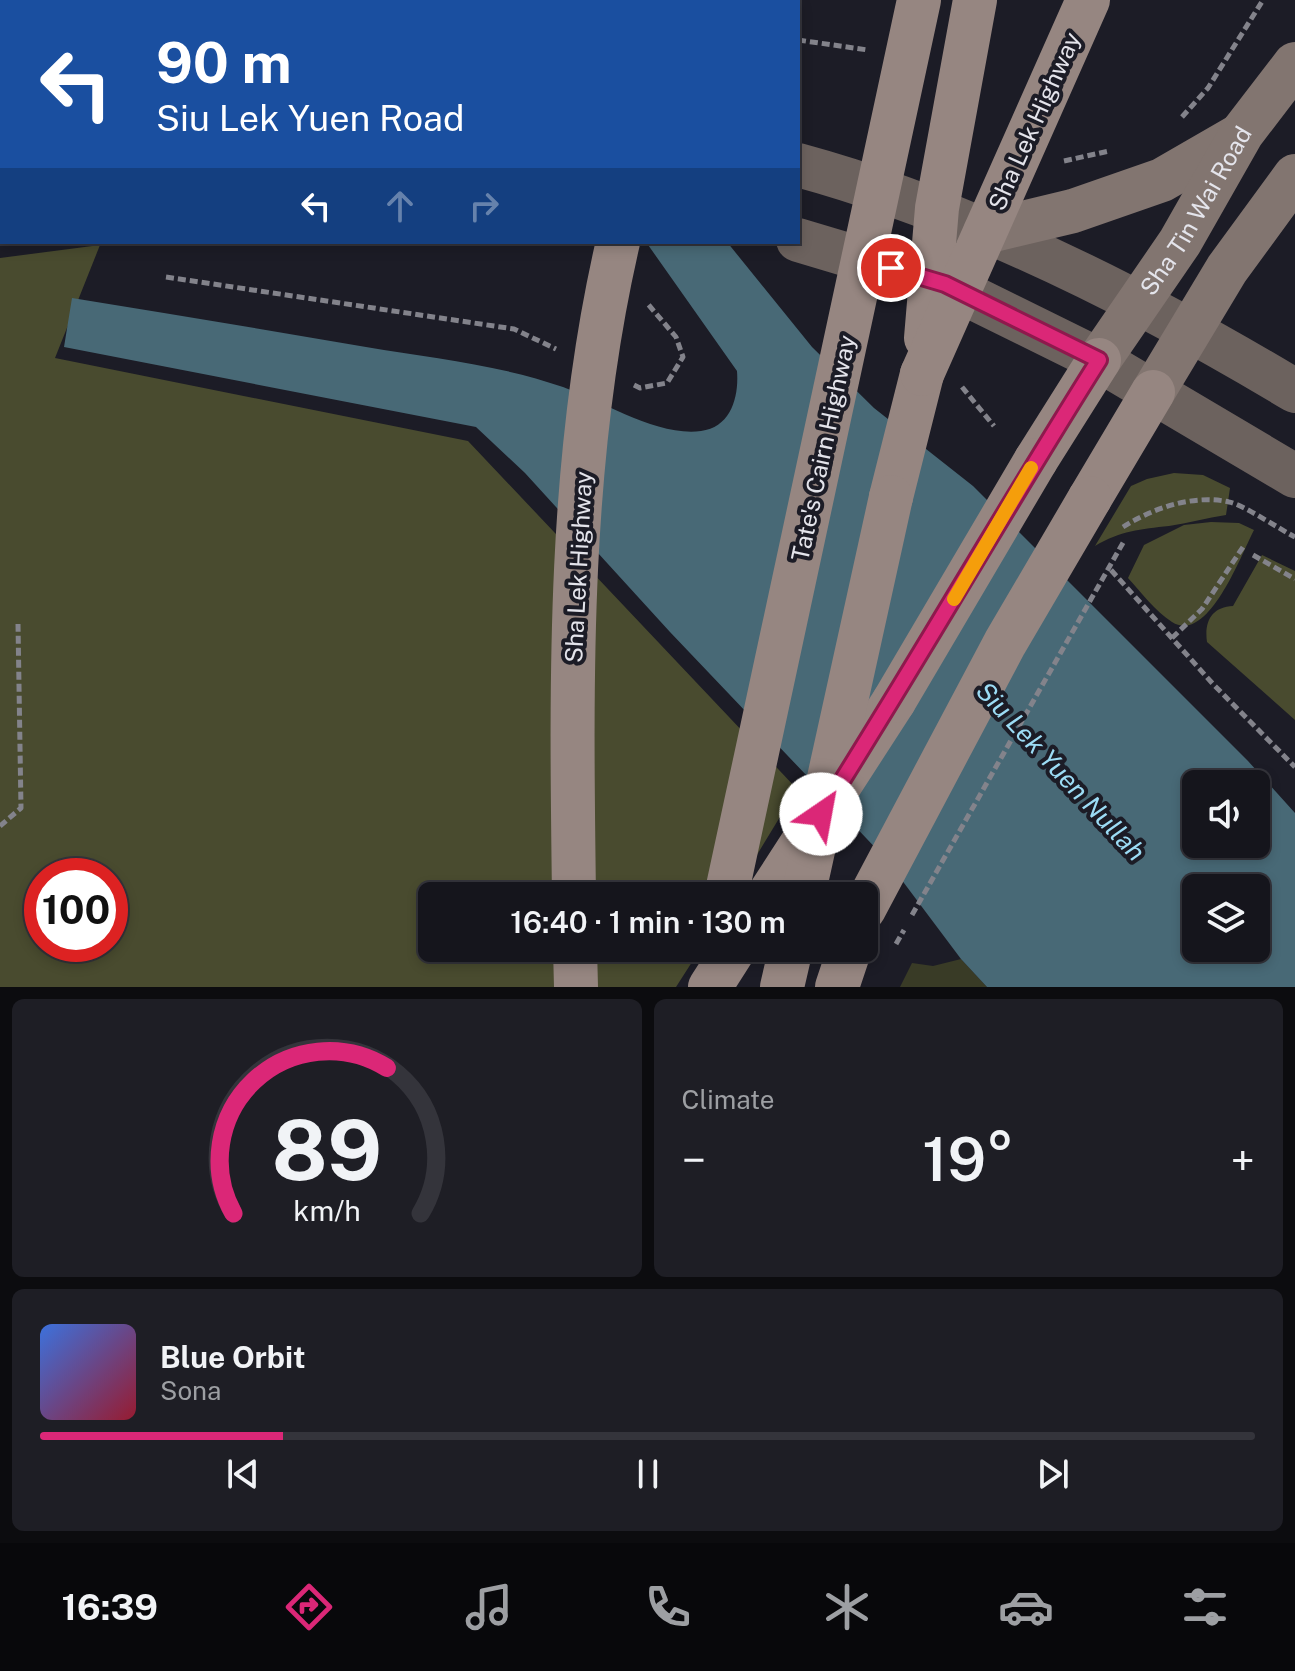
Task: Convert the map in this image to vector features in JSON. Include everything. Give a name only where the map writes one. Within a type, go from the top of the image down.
[{"type":"highway","name":"Tate's Cairn Highway","points":[[729,882],[919,0]]},
{"type":"highway","points":[[806,882],[891,497],[922,374],[937,208],[975,0]]},
{"type":"highway","name":"Sha Lek Highway","points":[[922,374],[1088,0]]},
{"type":"highway","name":"Sha Lek Highway","points":[[574,882],[572,732],[579,489],[602,310],[618,244]]},
{"type":"highway","points":[[777,882],[894,701],[1036,460],[1099,360]]},
{"type":"highway","points":[[878,883],[1005,643],[1153,392]]},
{"type":"highway","points":[[575,962],[576,987]]},
{"type":"highway","points":[[708,987],[712,962]]},
{"type":"highway","points":[[708,987],[725,962]]},
{"type":"highway","points":[[782,987],[788,962]]},
{"type":"highway","points":[[837,987],[845,962]]},
{"type":"main road","name":"Sha Tin Wai Road","points":[[1099,360],[1180,242],[1242,133],[1295,64]]},
{"type":"main road","points":[[985,232],[1073,211],[1162,180],[1242,133]]},
{"type":"main road","points":[[800,166],[851,180],[985,232],[1139,301],[1295,391]]},
{"type":"main road","points":[[1153,392],[1227,269],[1295,176]]},
{"type":"main road","points":[[800,241],[945,284],[1099,360],[1295,476]]},
{"type":"path","points":[[1175,123],[1194,107],[1208,88],[1263,0]]},
{"type":"path","points":[[1055,163],[1114,150]]},
{"type":"path","points":[[166,277],[514,329],[570,355]]},
{"type":"path","points":[[626,381],[640,388],[667,383],[683,357],[676,337],[646,302]]},
{"type":"path","points":[[1119,530],[1146,514],[1193,500],[1232,502],[1295,537]]},
{"type":"path","points":[[912,916],[1124,541]]},
{"type":"path","points":[[1172,638],[1202,609],[1243,547]]},
{"type":"path","points":[[1253,555],[1295,579]]},
{"type":"path","points":[[1111,570],[1213,684],[1295,767]]},
{"type":"path","points":[[0,826],[21,808],[18,624]]},
{"type":"path","points":[[896,944],[904,930]]},
{"type":"green space","points":[[100,245],[55,358],[468,441],[797,789],[741,882],[418,882],[418,962],[692,962],[676,987],[0,987],[0,258]]},
{"type":"green space","points":[[1174,473],[1203,475],[1230,488],[1226,515],[1131,532],[1095,546],[1131,486]]},
{"type":"green space","points":[[1239,523],[1254,530],[1232,576],[1210,610],[1198,621],[1185,626],[1172,622],[1128,578],[1144,545],[1184,525]]},
{"type":"green space","points":[[1262,555],[1295,571],[1295,720],[1207,642],[1211,616],[1220,609],[1233,606]]},
{"type":"green space","points":[[961,959],[987,987],[900,987],[912,963],[933,966]]},
{"type":"water","name":"Siu Lek Yuen Nullah","points":[[647,244],[729,244],[812,347],[874,408],[973,486],[1256,770],[1182,770],[1182,858],[1270,858],[1270,785],[1295,813],[1295,987],[987,987],[961,959],[886,859],[670,632],[525,473],[476,427],[64,347],[72,298],[490,368],[563,387],[667,429],[701,431],[711,428],[726,417],[734,400],[737,371]]},
{"type":"slow traffic","points":[[954,599],[1031,468]]},
{"type":"route","points":[[821,814],[894,701],[1036,460],[1099,360],[945,284],[891,268]]}]
